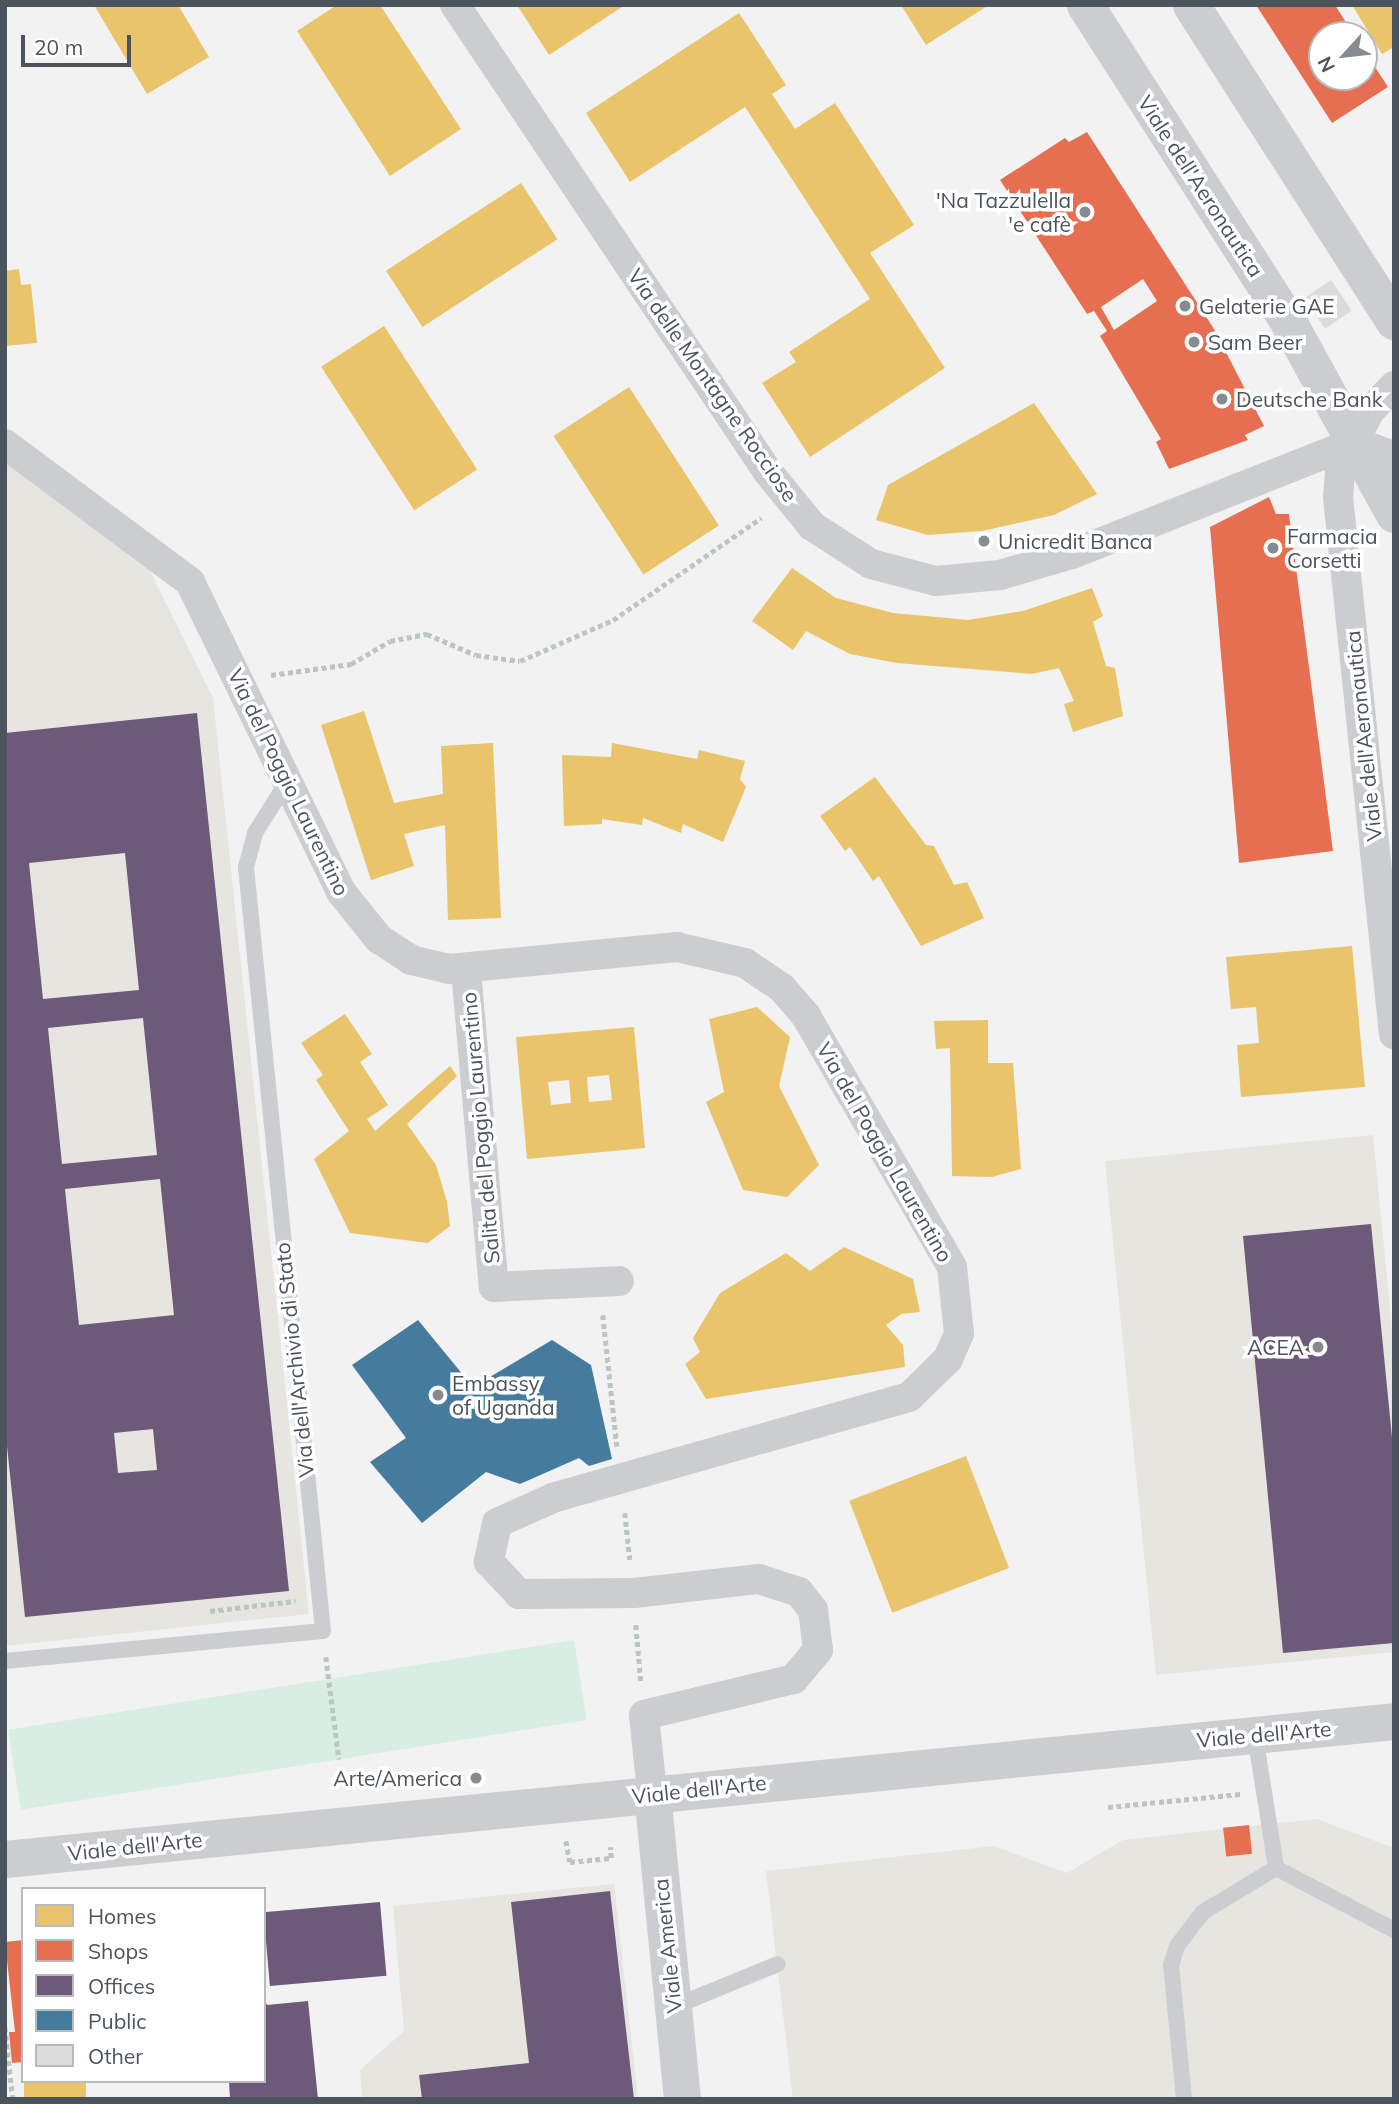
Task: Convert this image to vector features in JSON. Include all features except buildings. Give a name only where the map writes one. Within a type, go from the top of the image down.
[{"type":"street","name":"Via delle Montagne Rocciose","points":[[455,5],[790,498],[812,526],[871,564],[936,581],[1000,575],[1072,554],[1355,442]]},
{"type":"street","name":"Viale dell'Aeronautica","points":[[1085,5],[1285,316],[1394,514]]},
{"type":"street","points":[[1191,5],[1394,321]]},
{"type":"street","points":[[1394,386],[1369,412],[1355,442],[1394,456]]},
{"type":"street","name":"Viale dell'Aeronautica","points":[[1355,442],[1340,471],[1338,497],[1394,1034]]},
{"type":"street","name":"Via del Poggio Laurentino","points":[[5,444],[190,582],[342,893],[379,939],[411,960],[466,970],[677,947],[708,951],[754,969],[806,1016],[953,1267],[959,1334],[948,1359],[909,1397],[553,1498],[497,1523],[489,1562],[519,1594],[634,1593],[759,1579],[782,1583],[813,1610],[821,1631],[818,1650],[793,1679],[644,1714]]},
{"type":"street","name":"Salita del Poggio Laurentino","points":[[466,970],[494,1287],[619,1281]]},
{"type":"street","points":[[644,1714],[652,1793]]},
{"type":"street","name":"Viale dell'Arte","points":[[5,1859],[1394,1721]]},
{"type":"street","name":"Viale America","points":[[652,1793],[682,2099]]},
{"type":"lane","name":"Via dell'Archivio di Stato","points":[[5,1661],[323,1631],[246,867],[255,832],[287,782]]},
{"type":"lane","points":[[1255,1735],[1266,1791],[1276,1868]]},
{"type":"lane","points":[[1276,1868],[1394,1930]]},
{"type":"lane","points":[[1184,2099],[1171,1965],[1177,1946],[1203,1912],[1276,1868]]},
{"type":"lane","points":[[673,2007],[778,1964]]},
{"type":"path","points":[[243,690],[279,671],[351,664],[390,640],[427,634],[476,655],[520,661],[613,620],[790,498]]},
{"type":"path","points":[[606,1351],[617,1451]]},
{"type":"path","points":[[624,1508],[631,1570]]},
{"type":"path","points":[[206,1612],[300,1601],[299,1587]]},
{"type":"path","points":[[635,1615],[644,1714]]},
{"type":"path","points":[[327,1666],[340,1759]]},
{"type":"path","points":[[1108,1807],[1266,1791]]},
{"type":"path","points":[[610,1847],[611,1858]]},
{"type":"path","points":[[5,2027],[13,2099]]},
{"type":"shaded area","points":[[5,460],[149,569],[213,698],[309,1614],[5,1646]]},
{"type":"shaded area","name":"ACEA","points":[[1373,1135],[1394,1350],[1394,1652],[1156,1675],[1105,1161]]},
{"type":"shaded area","points":[[1317,1819],[1394,1848],[1394,2099],[793,2099],[766,1871],[994,1846],[1067,1873],[1123,1840]]},
{"type":"shaded area","points":[[614,1884],[638,2099],[362,2099],[360,2070],[404,2031],[393,1906]]},
{"type":"green space","points":[[574,1640],[587,1720],[21,1810],[8,1730]]},
{"type":"place","name":"'Na Tazzulella 'e cafè","points":[[1085,212]]},
{"type":"place","name":"Gelaterie GAE","points":[[1185,306]]},
{"type":"place","name":"Sam Beer","points":[[1194,342]]},
{"type":"place","name":"Deutsche Bank","points":[[1222,399]]},
{"type":"place","name":"Unicredit Banca","points":[[984,541]]},
{"type":"place","name":"Farmacia Corsetti","points":[[1273,548]]},
{"type":"place","name":"ACEA","points":[[1318,1347]]},
{"type":"place","name":"Embassy of Uganda","points":[[438,1395]]},
{"type":"place","name":"Arte/America","points":[[476,1778]]}]
